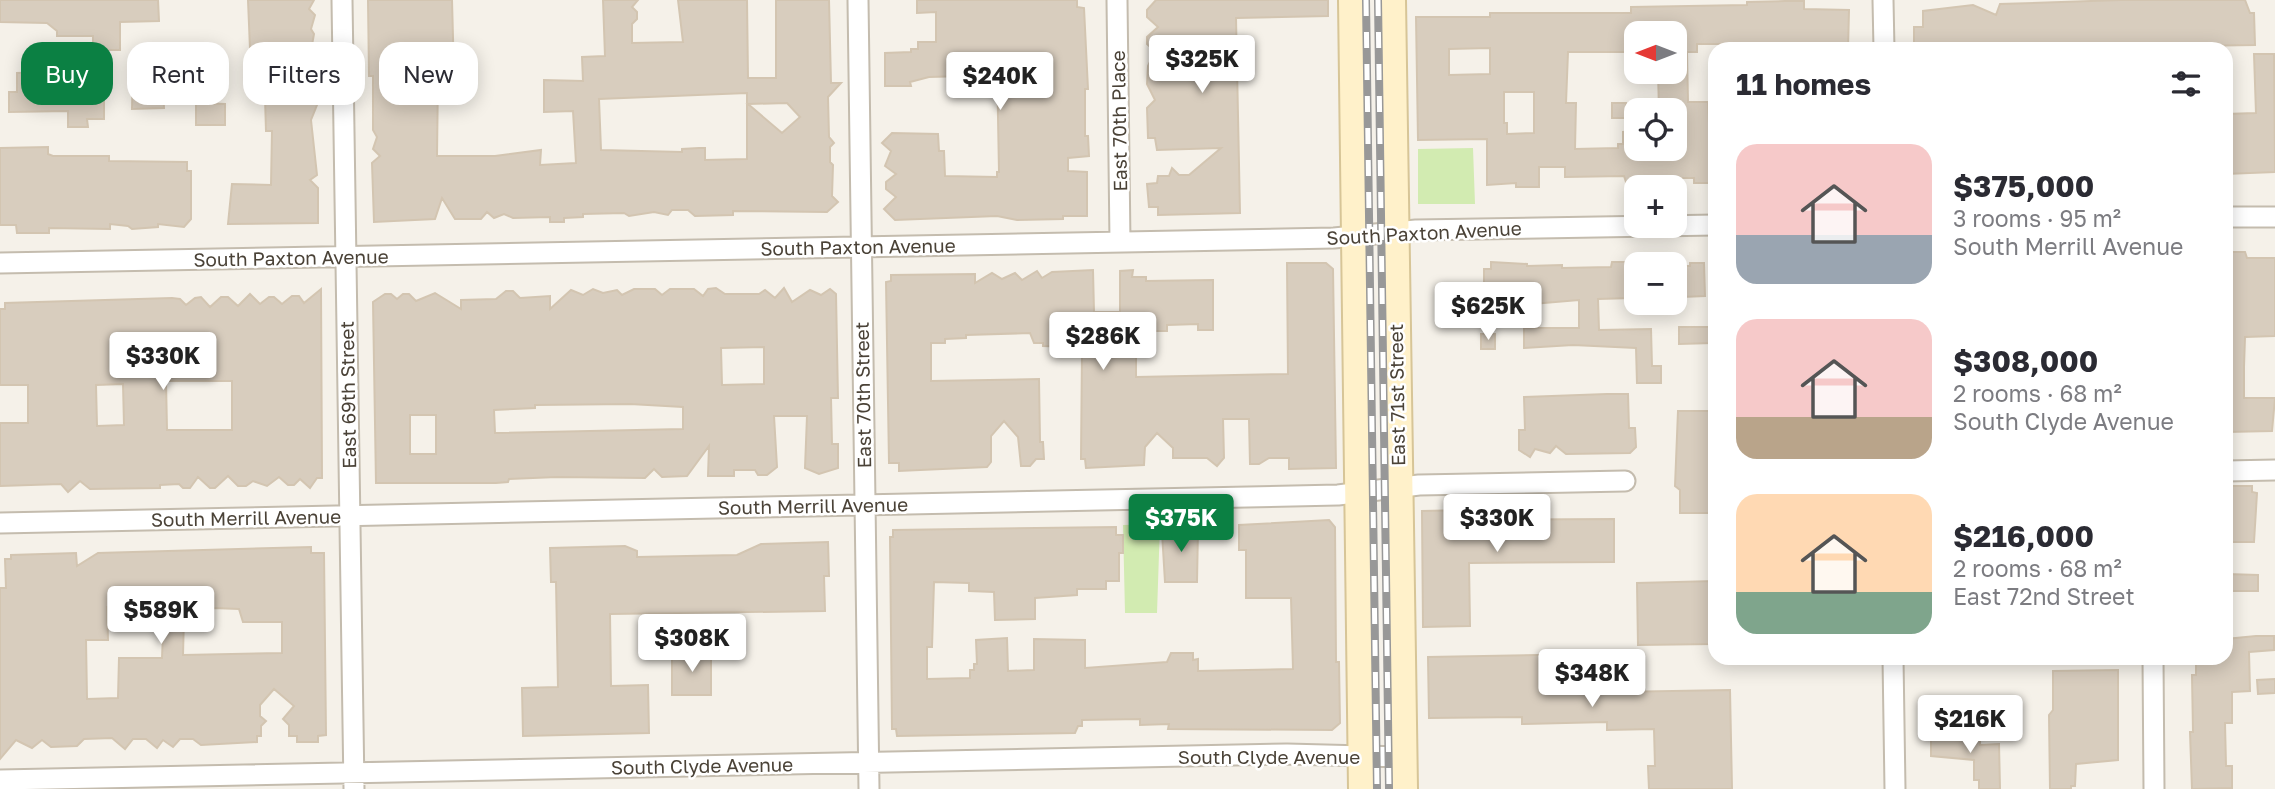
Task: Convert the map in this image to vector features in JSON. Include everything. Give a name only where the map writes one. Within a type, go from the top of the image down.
[{"type":"main road","name":"East 71st Street","points":[[1353,0],[1363,789]]},
{"type":"main road","name":"East 71st Street","points":[[1391,0],[1403,789]]},
{"type":"street","name":"East 69th Street","points":[[342,0],[354,781]]},
{"type":"street","name":"East 70th Street","points":[[858,0],[869,789]]},
{"type":"street","name":"East 70th Place","points":[[1117,0],[1120,242]]},
{"type":"street","points":[[1883,0],[1884,42]]},
{"type":"street","points":[[2233,217],[2275,216]]},
{"type":"street","name":"South Paxton Avenue","points":[[0,263],[1334,238],[1395,232],[1708,225]]},
{"type":"street","points":[[2233,471],[2275,470]]},
{"type":"street","name":"South Merrill Avenue","points":[[0,523],[865,505],[1360,492],[1399,488],[1625,481]]},
{"type":"street","points":[[1893,665],[1895,789]]},
{"type":"street","points":[[2153,665],[2154,789]]},
{"type":"street","name":"South Clyde Avenue","points":[[0,779],[354,781],[869,763],[1363,755],[1403,757]]},
{"type":"green space","points":[[1473,148],[1475,204],[1418,204],[1418,149]]},
{"type":"green space","points":[[1160,524],[1157,613],[1125,613],[1123,525]]},
{"type":"building","points":[[0,0],[158,0],[159,21],[120,22],[120,50],[113,50],[113,42],[93,42],[93,36],[57,36],[57,31],[47,23],[0,22]]},
{"type":"building","points":[[248,0],[314,0],[309,9],[315,15],[311,29],[314,34],[313,42],[250,42]]},
{"type":"building","points":[[368,0],[452,0],[453,42],[379,42],[379,105],[438,105],[437,156],[495,156],[541,150],[540,165],[576,163],[573,111],[544,112],[544,80],[583,81],[582,57],[605,56],[603,0],[638,0],[632,7],[637,12],[637,19],[632,24],[632,43],[683,42],[678,0],[747,0],[748,78],[776,78],[776,0],[829,0],[831,83],[841,83],[828,97],[829,137],[834,143],[830,147],[830,162],[833,165],[832,196],[838,202],[827,212],[733,211],[733,215],[695,216],[688,210],[672,210],[668,215],[654,212],[629,216],[624,213],[583,214],[583,217],[564,218],[564,222],[550,222],[550,217],[513,218],[504,214],[494,218],[487,212],[481,219],[455,219],[442,198],[435,219],[374,222],[372,163],[380,156],[373,149],[377,137],[373,130],[373,76],[369,76]],"holes":[[[747,93],[747,159],[705,160],[705,148],[682,149],[682,152],[601,150],[599,99]],[[787,103],[800,117],[782,133],[748,104]]]},
{"type":"building","points":[[917,0],[1077,0],[1077,7],[1084,8],[1088,89],[1085,89],[1085,136],[1088,136],[1089,156],[1068,158],[1068,171],[1087,172],[1087,216],[1017,220],[997,216],[895,220],[884,209],[896,197],[886,189],[886,182],[896,174],[885,166],[891,151],[882,143],[892,133],[938,134],[939,151],[944,151],[945,176],[997,177],[999,172],[997,63],[964,63],[964,76],[929,77],[910,82],[911,86],[885,86],[885,53],[911,52],[911,49],[918,49],[918,42],[936,42],[936,12],[917,13]]},
{"type":"building","points":[[1156,0],[1328,0],[1328,16],[1236,18],[1240,213],[1158,215],[1158,207],[1149,207],[1147,184],[1157,183],[1158,176],[1169,176],[1172,168],[1179,175],[1189,175],[1221,148],[1157,150],[1155,138],[1148,138],[1147,108],[1155,100],[1147,84],[1148,66],[1155,51],[1147,44],[1147,37],[1158,27],[1147,17],[1147,10]]},
{"type":"building","points":[[2245,0],[2250,13],[2254,13],[2255,45],[2233,45],[2233,42],[1914,42],[1914,27],[1923,27],[1923,11],[1973,5],[1996,15],[2000,4]]},
{"type":"building","points":[[1804,1],[1804,9],[1849,10],[1848,42],[1708,42],[1697,44],[1697,52],[1687,52],[1688,102],[1708,102],[1708,183],[1694,183],[1694,178],[1687,178],[1687,175],[1565,177],[1565,167],[1539,167],[1539,187],[1516,187],[1516,183],[1487,185],[1487,139],[1418,140],[1416,17],[1490,17],[1490,13],[1631,13],[1631,7]],"holes":[[[1624,21],[1687,21],[1687,84],[1658,84],[1659,98],[1687,98],[1687,161],[1624,161],[1624,132],[1623,144],[1618,144],[1618,148],[1575,149],[1576,103],[1566,103],[1568,52],[1624,52]],[[1490,48],[1490,74],[1449,75],[1449,49]],[[1504,92],[1534,92],[1534,133],[1507,134],[1507,123],[1504,123]]]},
{"type":"building","points":[[2254,54],[2274,54],[2275,172],[2233,174],[2233,114],[2256,113]]},
{"type":"building","points":[[17,73],[21,73],[21,105],[104,105],[104,119],[87,119],[88,127],[68,127],[68,111],[9,112],[9,92],[17,92]]},
{"type":"building","points":[[1612,103],[1624,103],[1624,118],[1612,118]]},
{"type":"building","points":[[132,105],[164,105],[164,108],[132,109]]},
{"type":"building","points":[[196,105],[225,105],[225,125],[196,125]]},
{"type":"building","points":[[265,105],[317,105],[311,120],[317,175],[310,180],[318,188],[318,223],[228,224],[232,184],[271,185],[272,131],[266,131]]},
{"type":"building","points":[[48,147],[48,154],[53,156],[109,156],[109,161],[187,162],[187,171],[191,171],[191,219],[184,227],[158,224],[158,227],[132,229],[110,224],[110,229],[49,228],[49,233],[17,233],[16,225],[0,225],[0,148]]},
{"type":"building","points":[[2233,252],[2245,252],[2247,258],[2275,258],[2275,336],[2245,337],[2244,367],[2244,398],[2275,398],[2272,431],[2233,432]]},
{"type":"building","points":[[1491,262],[1527,266],[1562,265],[1562,268],[1611,267],[1612,262],[1624,262],[1624,298],[1598,299],[1599,330],[1651,329],[1652,366],[1661,366],[1661,383],[1637,383],[1636,348],[1573,345],[1524,348],[1524,328],[1579,328],[1579,300],[1532,304],[1533,316],[1484,315],[1484,269],[1491,269]]},
{"type":"building","points":[[1287,263],[1326,263],[1333,269],[1336,468],[1289,469],[1289,458],[1269,458],[1259,464],[1250,464],[1249,419],[1223,419],[1224,458],[1217,466],[1207,458],[1173,458],[1173,448],[1157,433],[1145,447],[1144,465],[1086,468],[1085,459],[1081,459],[1082,351],[1074,351],[1074,347],[1034,343],[1030,333],[966,335],[966,338],[945,339],[945,343],[931,343],[931,381],[1039,379],[1040,442],[1043,442],[1044,459],[1036,459],[1030,466],[1021,466],[1018,437],[1004,421],[991,436],[991,462],[987,467],[899,471],[899,463],[889,463],[886,282],[891,281],[891,275],[975,274],[975,283],[992,273],[1002,279],[1015,273],[1022,280],[1037,271],[1042,278],[1052,272],[1093,270],[1094,312],[1120,312],[1120,271],[1133,270],[1132,277],[1146,277],[1146,281],[1213,280],[1213,330],[1198,330],[1198,324],[1167,325],[1167,331],[1143,331],[1143,350],[1136,350],[1136,377],[1288,374]]},
{"type":"building","points":[[1690,263],[1704,263],[1705,296],[1687,297],[1687,266],[1690,266]]},
{"type":"building","points":[[716,288],[725,294],[759,294],[765,290],[775,298],[784,288],[792,302],[810,290],[821,295],[830,289],[836,294],[838,398],[831,398],[832,444],[838,444],[838,468],[819,474],[805,468],[807,416],[774,416],[777,467],[767,475],[758,475],[755,470],[734,470],[734,476],[708,476],[709,446],[687,476],[662,477],[654,469],[645,478],[557,477],[509,479],[508,482],[496,483],[376,483],[373,302],[385,294],[391,294],[397,299],[403,294],[409,294],[416,301],[435,293],[461,309],[461,300],[496,299],[506,291],[513,291],[520,298],[550,296],[550,309],[571,290],[583,295],[593,289],[603,293],[617,290],[622,295],[634,289],[655,289],[662,295],[670,289],[694,289],[703,296],[708,289]],"holes":[[[764,347],[764,384],[722,385],[721,348]],[[630,404],[683,407],[683,429],[495,433],[494,410],[535,408],[535,405]],[[410,415],[436,415],[436,454],[410,454]]]},
{"type":"building","points":[[321,289],[322,478],[317,478],[310,488],[300,479],[294,485],[288,485],[279,477],[267,486],[253,481],[246,486],[238,486],[228,476],[215,488],[210,488],[198,477],[190,488],[183,488],[179,484],[160,485],[160,488],[90,489],[80,481],[68,492],[61,484],[0,486],[0,423],[28,423],[28,385],[0,385],[0,309],[5,309],[5,303],[172,298],[180,299],[186,305],[201,297],[210,307],[221,297],[228,297],[238,306],[250,294],[260,304],[269,297],[274,297],[282,304],[292,296],[299,296],[304,303]],"holes":[[[166,381],[232,381],[232,430],[167,430]],[[123,384],[124,425],[97,426],[96,385]]]},
{"type":"building","points":[[1679,327],[1708,327],[1708,343],[1679,344]]},
{"type":"building","points":[[1481,334],[1495,334],[1495,349],[1481,349]]},
{"type":"building","points":[[1628,394],[1629,428],[1635,428],[1636,447],[1630,453],[1566,454],[1556,446],[1550,453],[1535,449],[1530,457],[1519,450],[1519,430],[1525,430],[1524,397]]},
{"type":"building","points":[[1678,411],[1708,411],[1708,513],[1680,513],[1680,490],[1675,486]]},
{"type":"building","points":[[2233,486],[2252,486],[2252,492],[2257,493],[2254,542],[2233,542]]},
{"type":"building","points":[[1468,510],[1468,520],[1614,519],[1614,562],[1469,563],[1470,626],[1423,627],[1422,511]]},
{"type":"building","points":[[1329,520],[1335,527],[1336,662],[1339,662],[1340,723],[1332,730],[1168,729],[1169,724],[1140,725],[1140,719],[1082,720],[1082,726],[1078,726],[1075,733],[897,736],[896,729],[892,729],[890,537],[893,537],[893,530],[1116,527],[1116,535],[1123,535],[1123,553],[1119,553],[1119,581],[1106,581],[1106,589],[1077,589],[1077,595],[1035,598],[1035,619],[995,620],[994,592],[969,591],[969,583],[934,582],[932,647],[927,647],[927,679],[970,678],[970,670],[974,670],[974,664],[977,664],[976,640],[1007,638],[1008,671],[1034,670],[1034,639],[1085,640],[1085,668],[1167,662],[1171,653],[1193,653],[1193,660],[1198,659],[1198,671],[1293,669],[1291,598],[1246,598],[1246,550],[1239,550],[1239,525]]},
{"type":"building","points":[[1190,522],[1198,529],[1197,582],[1165,582],[1162,532],[1168,524],[1183,531]]},
{"type":"building","points":[[828,542],[829,576],[824,576],[825,611],[610,614],[611,686],[648,685],[649,733],[523,736],[522,688],[558,687],[556,582],[551,582],[550,548],[625,546],[637,551],[637,557],[737,555],[761,544]]},
{"type":"building","points":[[311,547],[311,553],[324,553],[326,735],[318,736],[318,742],[297,742],[297,736],[289,736],[289,725],[283,719],[294,706],[274,689],[260,705],[260,716],[266,721],[261,726],[261,736],[257,736],[257,742],[201,745],[193,739],[180,739],[173,747],[163,740],[157,748],[146,739],[133,739],[125,749],[112,738],[84,739],[77,746],[51,747],[42,740],[32,748],[16,740],[0,759],[0,588],[6,588],[5,559],[11,559],[11,555],[76,553],[77,566],[98,553]],"holes":[[[107,607],[164,608],[162,658],[119,658],[118,698],[87,699],[86,640],[108,640]],[[213,608],[239,609],[243,622],[282,622],[282,653],[183,655],[184,616],[213,617]]]},
{"type":"building","points":[[2233,574],[2258,575],[2258,591],[2233,591]]},
{"type":"building","points":[[1708,581],[1708,644],[1638,645],[1637,583]]},
{"type":"building","points":[[2274,636],[2274,650],[2249,652],[2250,691],[2232,692],[2232,723],[2225,723],[2226,766],[2232,766],[2232,788],[2192,789],[2192,675],[2196,675],[2196,665],[2233,665],[2233,638]]},
{"type":"building","points":[[672,652],[711,652],[711,695],[672,695]]},
{"type":"building","points":[[1593,654],[1593,669],[1608,669],[1609,686],[1615,686],[1615,692],[1730,690],[1732,789],[1649,789],[1648,766],[1655,766],[1654,729],[1607,730],[1607,722],[1522,724],[1522,717],[1429,718],[1428,657]]},
{"type":"building","points":[[2118,670],[2118,760],[2076,764],[2075,786],[2071,786],[2071,789],[2050,789],[2049,715],[2053,710],[2053,671]]},
{"type":"building","points":[[2275,679],[2275,693],[2258,694],[2257,680]]},
{"type":"building","points":[[1980,732],[1980,745],[1999,744],[2000,789],[1979,789],[1979,780],[1974,780],[1974,760],[1931,756],[1931,733]]},
{"type":"railway","points":[[1366,0],[1377,789]]},
{"type":"railway","points":[[1378,0],[1389,789]]}]
